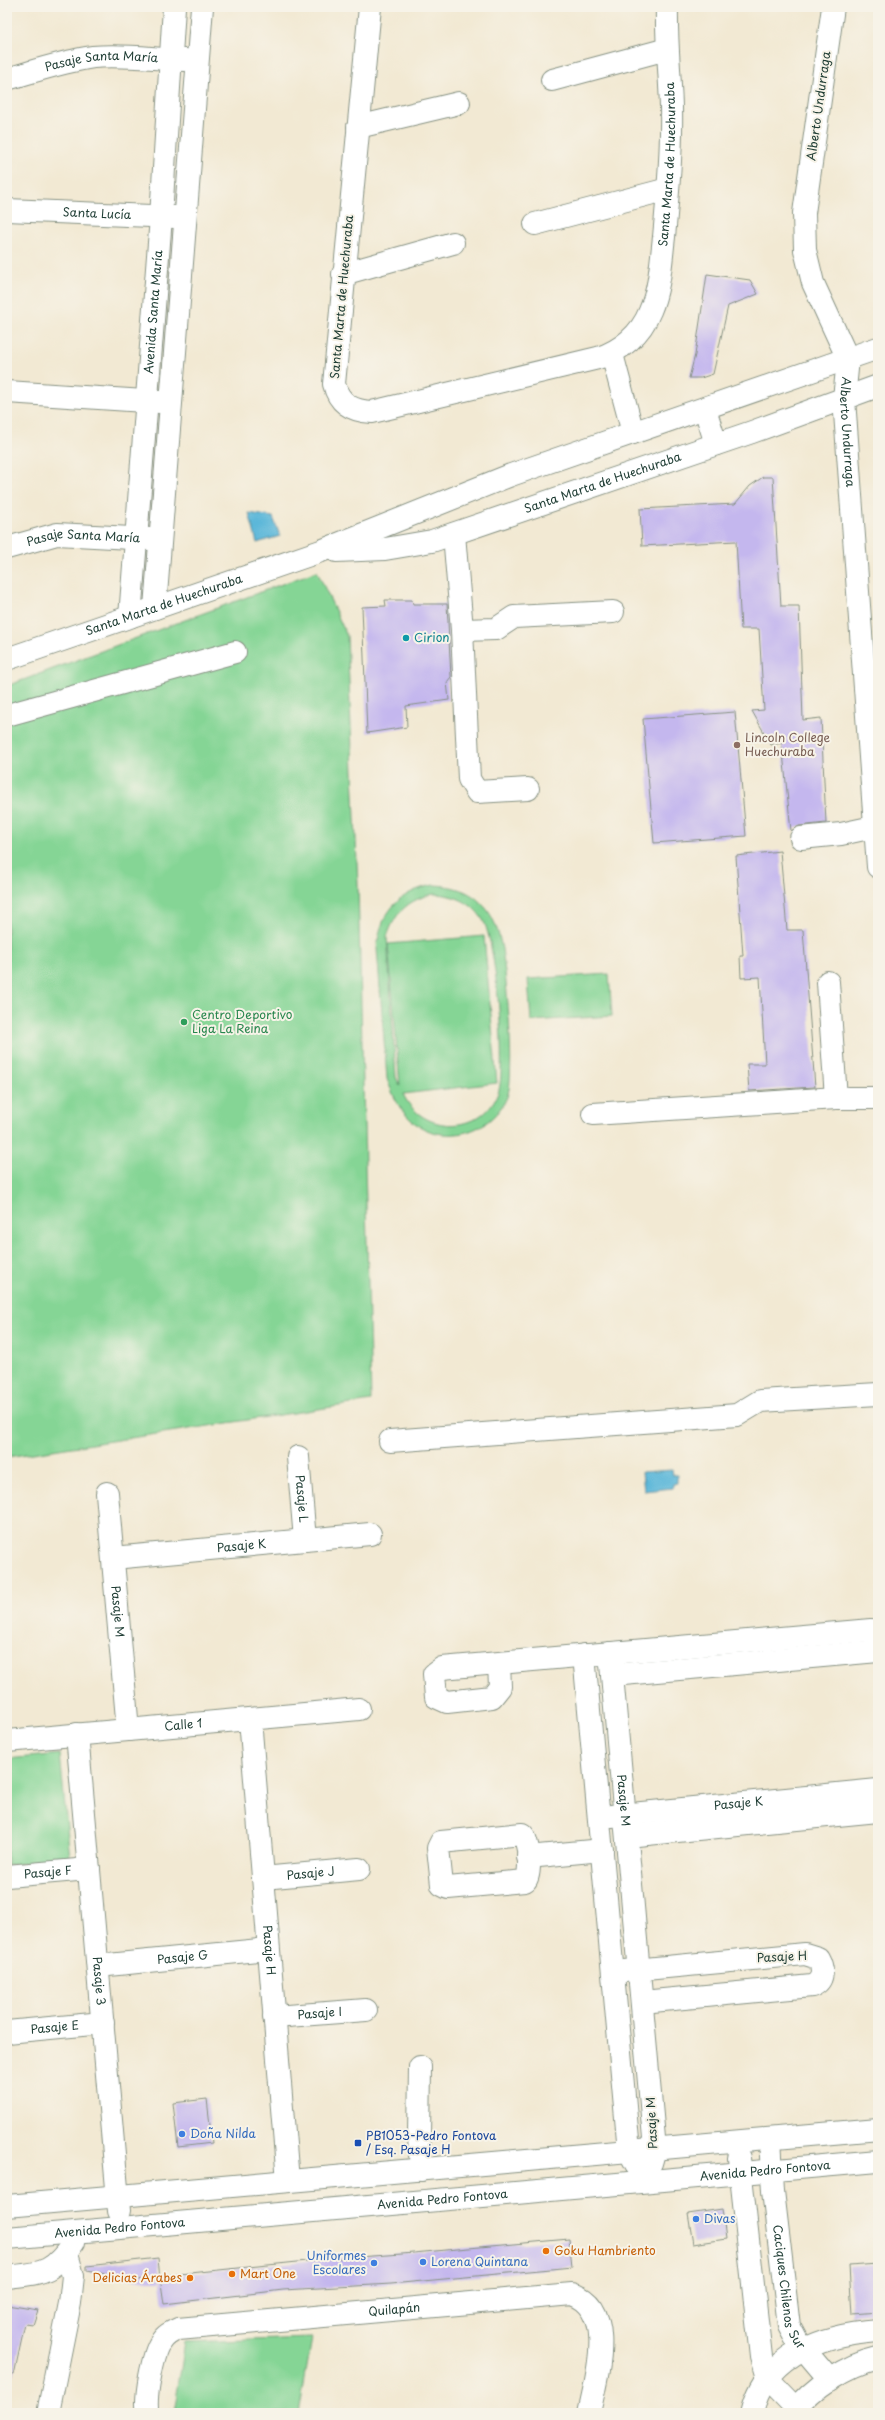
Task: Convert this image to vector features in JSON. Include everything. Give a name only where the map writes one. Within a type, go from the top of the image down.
[{"type":"street","name":"Avenida Santa María","points":[[130,617],[161,217],[174,7]]},
{"type":"street","name":"Avenida Santa María","points":[[155,608],[202,7]]},
{"type":"street","name":"Santa Marta de Huechuraba","points":[[370,7],[343,274],[334,384],[341,400],[356,410],[372,412],[385,411],[612,354],[633,337],[641,327],[656,298],[668,189],[671,108],[667,49],[667,7]]},
{"type":"street","name":"Alberto Undurraga","points":[[834,7],[804,213],[803,232],[805,250],[813,283],[848,359],[844,399],[877,826],[878,867]]},
{"type":"street","points":[[552,80],[667,49]]},
{"type":"street","name":"Pasaje Santa María","points":[[7,79],[68,62],[94,57],[120,56],[198,61]]},
{"type":"street","points":[[358,127],[459,103]]},
{"type":"street","points":[[535,224],[668,189]]},
{"type":"street","name":"Santa Lucía","points":[[7,210],[186,218]]},
{"type":"street","points":[[343,274],[453,243]]},
{"type":"street","name":"Santa Marta de Huechuraba","points":[[7,659],[321,551],[511,475],[878,348]]},
{"type":"street","points":[[612,354],[633,433]]},
{"type":"street","name":"Santa Marta de Huechuraba","points":[[321,551],[386,549],[414,546],[454,534],[716,444],[878,386]]},
{"type":"street","points":[[7,392],[172,403]]},
{"type":"street","points":[[705,409],[716,444]]},
{"type":"street","name":"Pasaje Santa María","points":[[7,548],[57,534],[161,540]]},
{"type":"street","points":[[454,534],[462,630],[469,779],[477,792],[528,789]]},
{"type":"street","points":[[462,630],[496,629],[514,617],[614,612]]},
{"type":"street","points":[[7,715],[235,652]]},
{"type":"street","points":[[801,838],[841,834],[877,826]]},
{"type":"street","points":[[828,982],[836,1098]]},
{"type":"street","points":[[593,1114],[836,1098],[878,1098]]},
{"type":"street","points":[[390,1442],[737,1415],[760,1401],[878,1394]]},
{"type":"street","name":"Pasaje L","points":[[298,1457],[305,1540]]},
{"type":"street","name":"Pasaje M","points":[[107,1493],[128,1730]]},
{"type":"street","name":"Pasaje K","points":[[113,1558],[370,1534]]},
{"type":"street","points":[[499,1663],[871,1630],[878,1633]]},
{"type":"street","points":[[612,1675],[878,1651]]},
{"type":"street","name":"Pasaje M","points":[[610,1653],[656,2149],[645,2182]]},
{"type":"street","name":"Pasaje M","points":[[584,1655],[629,2151],[645,2182]]},
{"type":"street","name":"Calle 1","points":[[7,1741],[359,1709]]},
{"type":"street","name":"Pasaje H","points":[[250,1719],[288,2181]]},
{"type":"street","name":"Pasaje 3","points":[[77,1734],[121,2227]]},
{"type":"street","name":"Pasaje K","points":[[599,1818],[878,1790]]},
{"type":"street","name":"Pasaje K","points":[[627,1836],[878,1811]]},
{"type":"street","points":[[528,1857],[602,1850]]},
{"type":"street","name":"Pasaje F","points":[[7,1876],[89,1869]]},
{"type":"street","name":"Pasaje J","points":[[263,1878],[359,1869]]},
{"type":"street","name":"Pasaje G","points":[[98,1966],[268,1949]]},
{"type":"street","name":"Pasaje H","points":[[613,1972],[805,1954],[818,1958],[822,1971],[822,1978],[818,1984],[807,1987],[642,2002]]},
{"type":"street","name":"Pasaje I","points":[[274,2018],[366,2010]]},
{"type":"street","name":"Pasaje E","points":[[7,2032],[102,2023]]},
{"type":"street","points":[[420,2066],[419,2136],[422,2170]]},
{"type":"street","points":[[7,2206],[878,2129]]},
{"type":"street","name":"Caciques Chilenos Sur","points":[[770,2138],[786,2314],[789,2326],[803,2349],[830,2380]]},
{"type":"street","points":[[737,2142],[758,2344],[767,2378],[795,2411],[830,2380],[855,2366],[878,2358]]},
{"type":"street","name":"Avenida Pedro Fontova","points":[[7,2238],[878,2161]]},
{"type":"street","points":[[7,2277],[43,2273],[67,2254],[82,2231]]},
{"type":"street","points":[[48,2413],[70,2303],[73,2276],[67,2254]]},
{"type":"street","name":"Quilapán","points":[[148,2413],[147,2404],[156,2352],[165,2336],[178,2329],[572,2294],[581,2297],[592,2307],[599,2329],[600,2359],[589,2413]]},
{"type":"street","points":[[752,2413],[759,2392],[767,2378],[803,2349],[824,2339],[878,2331]]},
{"type":"green space","name":"Centro Deportivo Liga La Reina","points":[[317,571],[347,636],[358,885],[371,1401],[7,1457],[7,686]]},
{"type":"green space","points":[[434,885],[447,886],[467,892],[478,900],[487,909],[493,920],[498,931],[502,949],[509,1024],[511,1068],[510,1085],[507,1097],[499,1110],[488,1121],[476,1129],[462,1133],[447,1134],[433,1132],[419,1126],[400,1108],[387,1079],[377,949],[379,936],[382,925],[393,906],[401,899],[422,888]],"holes":[[[434,894],[456,898],[468,904],[474,908],[483,920],[488,933],[496,978],[501,1034],[500,1080],[498,1093],[490,1107],[479,1117],[465,1123],[451,1125],[437,1123],[423,1117],[412,1107],[403,1094],[497,1083],[484,936],[388,944],[400,1086],[396,1077],[387,937],[394,920],[410,903],[425,896]]]},
{"type":"green space","points":[[609,974],[612,1016],[531,1021],[528,979]]},
{"type":"green space","points":[[60,1754],[70,1859],[7,1865],[7,1759]]},
{"type":"green space","points":[[312,2338],[299,2413],[174,2413],[185,2342]]},
{"type":"water","points":[[249,513],[273,517],[280,536],[257,543]]},
{"type":"water","points":[[672,1470],[673,1475],[677,1475],[677,1483],[673,1484],[673,1488],[644,1491],[642,1472]]},
{"type":"building","points":[[707,274],[750,280],[758,294],[728,306],[713,374],[701,378],[689,378],[695,355]]},
{"type":"building","points":[[763,477],[773,477],[781,606],[799,606],[803,720],[821,718],[826,823],[799,826],[791,831],[782,743],[771,745],[752,711],[764,710],[759,629],[741,629],[736,541],[642,546],[640,509],[735,504],[750,486]]},
{"type":"building","name":"Cirion","points":[[385,600],[412,600],[413,604],[447,604],[451,677],[447,682],[449,700],[406,706],[407,727],[367,733],[362,607],[386,606]]},
{"type":"building","points":[[735,712],[746,836],[654,843],[643,719]]},
{"type":"building","points":[[780,851],[787,930],[803,930],[815,1087],[749,1091],[747,1064],[765,1064],[760,977],[741,978],[740,956],[743,956],[736,856]]},
{"type":"building","points":[[207,2099],[212,2143],[178,2147],[173,2103]]},
{"type":"building","points":[[722,2209],[726,2239],[693,2244],[688,2214]]},
{"type":"building","points":[[569,2239],[572,2267],[391,2284],[283,2290],[164,2304],[160,2276],[327,2259]]},
{"type":"building","points":[[158,2258],[160,2281],[148,2281],[87,2271],[87,2266]]},
{"type":"building","points":[[878,2264],[878,2313],[852,2315],[849,2266]]},
{"type":"building","points":[[7,2305],[38,2310],[33,2325],[25,2324],[14,2375],[7,2374]]},
{"type":"place","name":"Cirion","points":[[406,638]]},
{"type":"place","name":"Lincoln College Huechuraba","points":[[737,745]]},
{"type":"place","name":"Centro Deportivo Liga La Reina","points":[[184,1022]]},
{"type":"place","name":"Doña Nilda","points":[[182,2134]]},
{"type":"place","name":"PB1053-Pedro Fontova / Esq. Pasaje H","points":[[358,2143]]},
{"type":"place","name":"Divas","points":[[696,2219]]},
{"type":"place","name":"Goku Hambriento","points":[[546,2251]]},
{"type":"place","name":"Lorena Quintana","points":[[423,2262]]},
{"type":"place","name":"Uniformes Escolares","points":[[374,2263]]},
{"type":"place","name":"Mart One","points":[[232,2274]]},
{"type":"place","name":"Delicias Árabes","points":[[190,2278]]}]
